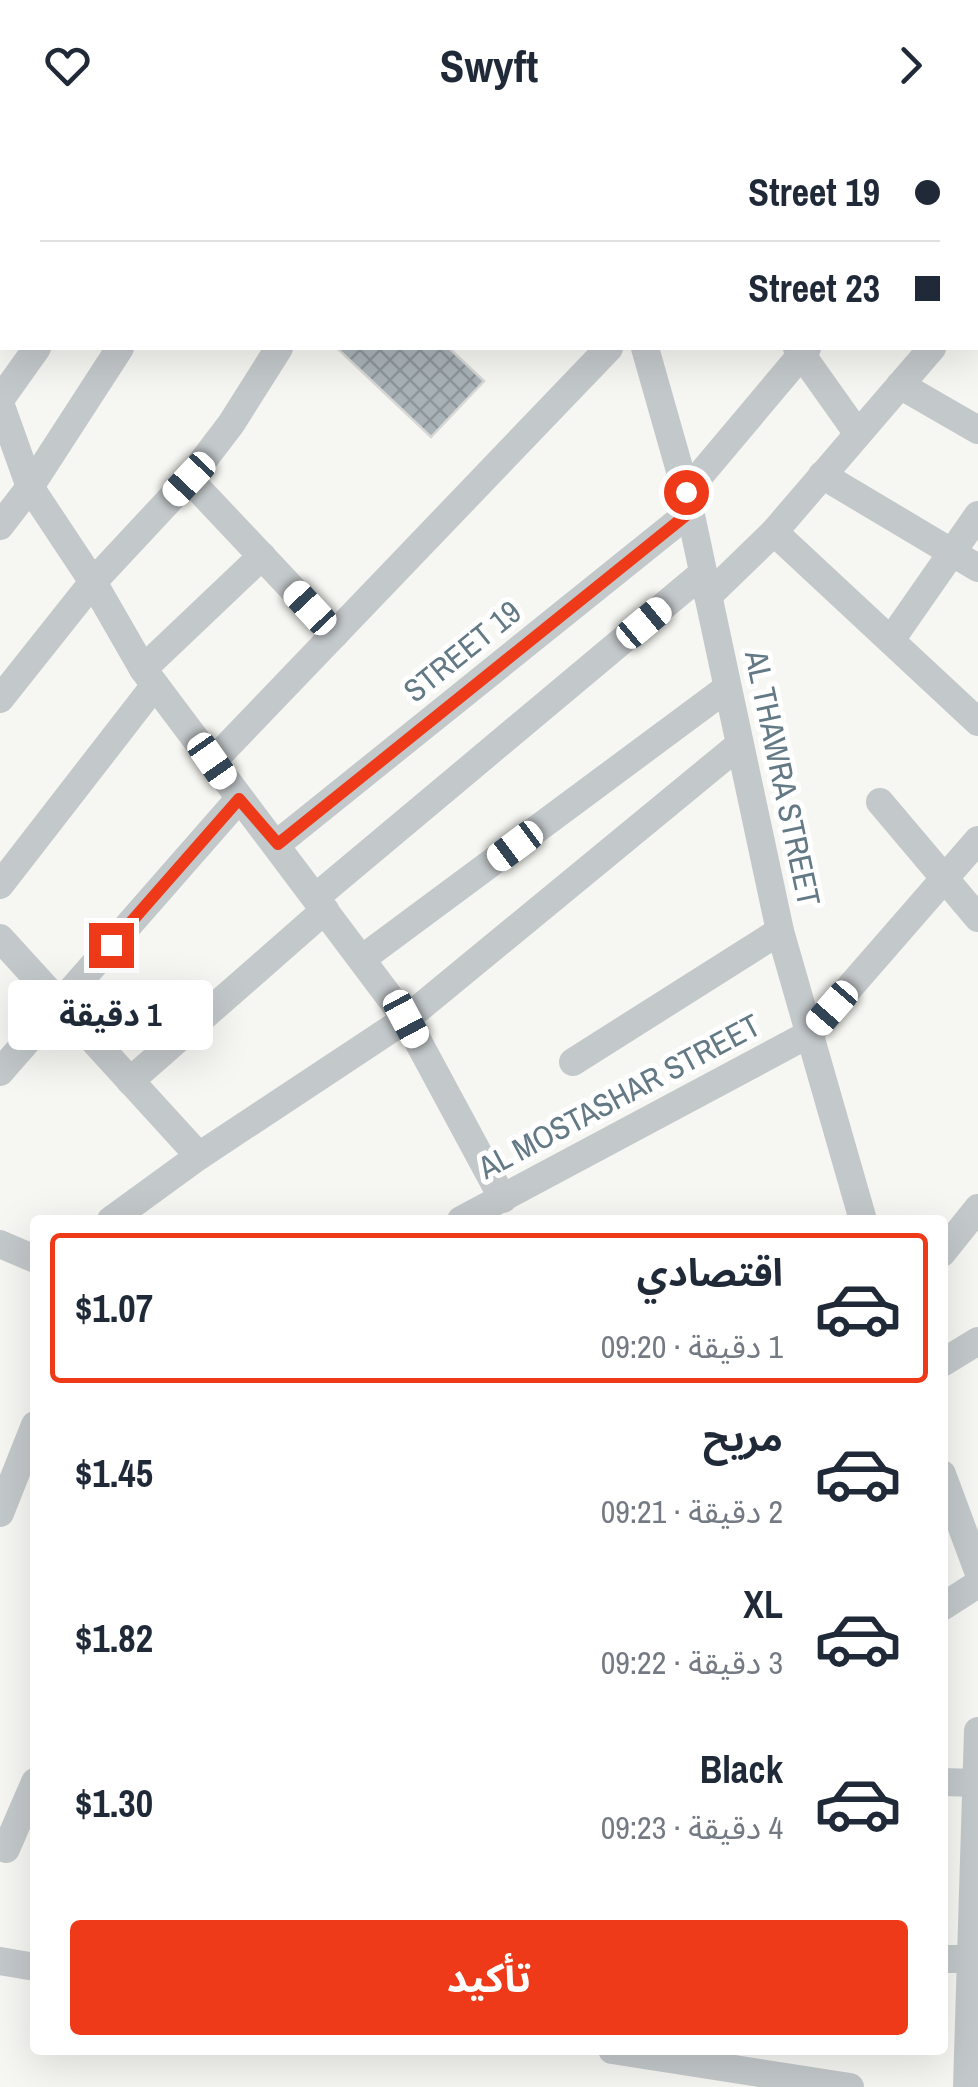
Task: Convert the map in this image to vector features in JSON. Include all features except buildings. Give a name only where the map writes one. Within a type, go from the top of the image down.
[{"type":"street","points":[[36,350],[0,401],[30,487],[94,582],[149,677],[364,958],[406,1019],[503,1199]]},
{"type":"street","points":[[0,526],[30,487],[119,350]]},
{"type":"street","points":[[0,699],[94,582],[189,479],[231,424],[278,350]]},
{"type":"street","points":[[212,761],[607,350]]},
{"type":"street","points":[[802,350],[858,434]]},
{"type":"street","name":"STREET 19","points":[[278,844],[688,502],[802,350]]},
{"type":"street","points":[[130,1081],[320,903],[774,532],[900,385],[925,350]]},
{"type":"street","name":"AL THAWRA STREET","points":[[652,352],[780,932],[861,1215]]},
{"type":"street","points":[[900,385],[978,430]]},
{"type":"street","points":[[822,475],[978,568]]},
{"type":"street","points":[[189,479],[335,634]]},
{"type":"street","points":[[890,640],[978,515]]},
{"type":"street","points":[[774,532],[978,722]]},
{"type":"street","points":[[0,885],[149,677],[262,556]]},
{"type":"street","points":[[364,958],[727,688]]},
{"type":"street","points":[[118,1215],[198,1156],[406,1019],[739,745]]},
{"type":"street","points":[[0,1072],[239,799]]},
{"type":"street","points":[[880,802],[978,918]]},
{"type":"street","points":[[809,1034],[978,840]]},
{"type":"street","points":[[573,1062],[780,932]]},
{"type":"street","points":[[0,938],[198,1156]]},
{"type":"street","name":"AL MOSTASHAR STREET","points":[[471,1215],[809,1034]]},
{"type":"street","points":[[948,1246],[978,1208]]},
{"type":"street","points":[[0,1244],[30,1257]]},
{"type":"street","points":[[948,1359],[978,1341]]},
{"type":"street","points":[[0,1513],[30,1438]]},
{"type":"street","points":[[948,1481],[967,1502],[978,1570]]},
{"type":"street","points":[[948,1603],[978,1584]]},
{"type":"street","points":[[967,2087],[974,1959],[978,1730]]},
{"type":"street","points":[[948,1782],[976,1783]]},
{"type":"street","points":[[30,1792],[3,1848],[30,1853]]},
{"type":"street","points":[[948,1959],[974,1959]]},
{"type":"street","points":[[0,1961],[30,1966]]},
{"type":"street","points":[[644,2055],[850,2087]]},
{"type":"route","points":[[111,945],[239,799],[278,844],[690,512],[686,492]]}]
